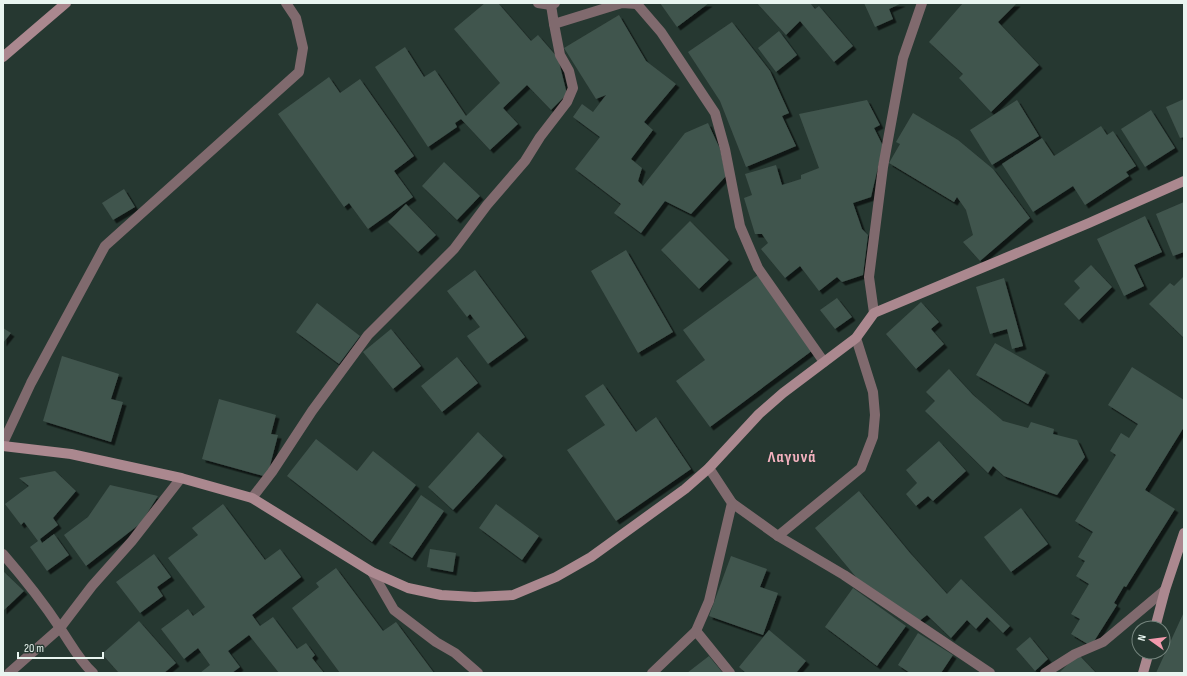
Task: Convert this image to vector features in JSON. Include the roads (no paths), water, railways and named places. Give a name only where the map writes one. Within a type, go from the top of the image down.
[{"type":"street","points":[[3,57],[66,3]]},
{"type":"street","points":[[3,442],[31,383],[106,246],[299,72],[303,48],[296,18],[286,3]]},
{"type":"street","points":[[252,498],[272,472],[312,411],[368,335],[454,249],[487,205],[525,161],[540,137],[567,102],[573,88],[569,71],[560,55],[554,24],[553,4],[538,3]]},
{"type":"street","points":[[554,24],[622,3],[636,3],[661,32],[715,113],[725,149],[740,226],[758,268],[824,362]]},
{"type":"street","points":[[874,313],[869,277],[883,167],[904,58],[922,3]]},
{"type":"street","points":[[3,446],[71,454],[181,478],[252,498],[372,572],[408,588],[441,595],[475,597],[513,595],[556,577],[590,557],[647,518],[709,468],[734,439],[783,393],[856,338],[874,313],[1089,224],[1184,181]]},
{"type":"street","points":[[778,536],[861,468],[873,436],[875,415],[873,392],[856,338]]},
{"type":"street","points":[[709,468],[732,503],[778,536],[844,575],[990,673]]},
{"type":"street","points":[[9,673],[60,628],[92,586],[132,541],[181,478]]},
{"type":"street","points":[[652,673],[696,631],[709,601],[732,503]]},
{"type":"street","points":[[1157,620],[1165,590],[1184,533]]},
{"type":"street","points":[[3,554],[60,628],[82,662],[93,673]]},
{"type":"street","points":[[372,572],[394,610],[436,642],[455,653],[478,673]]},
{"type":"street","points":[[1045,673],[1075,654],[1103,642],[1165,590]]},
{"type":"street","points":[[696,631],[730,673]]},
{"type":"street","points":[[1143,673],[1147,660]]},
{"type":"district","name":"Λαγυνά","points":[[792,456]]}]
